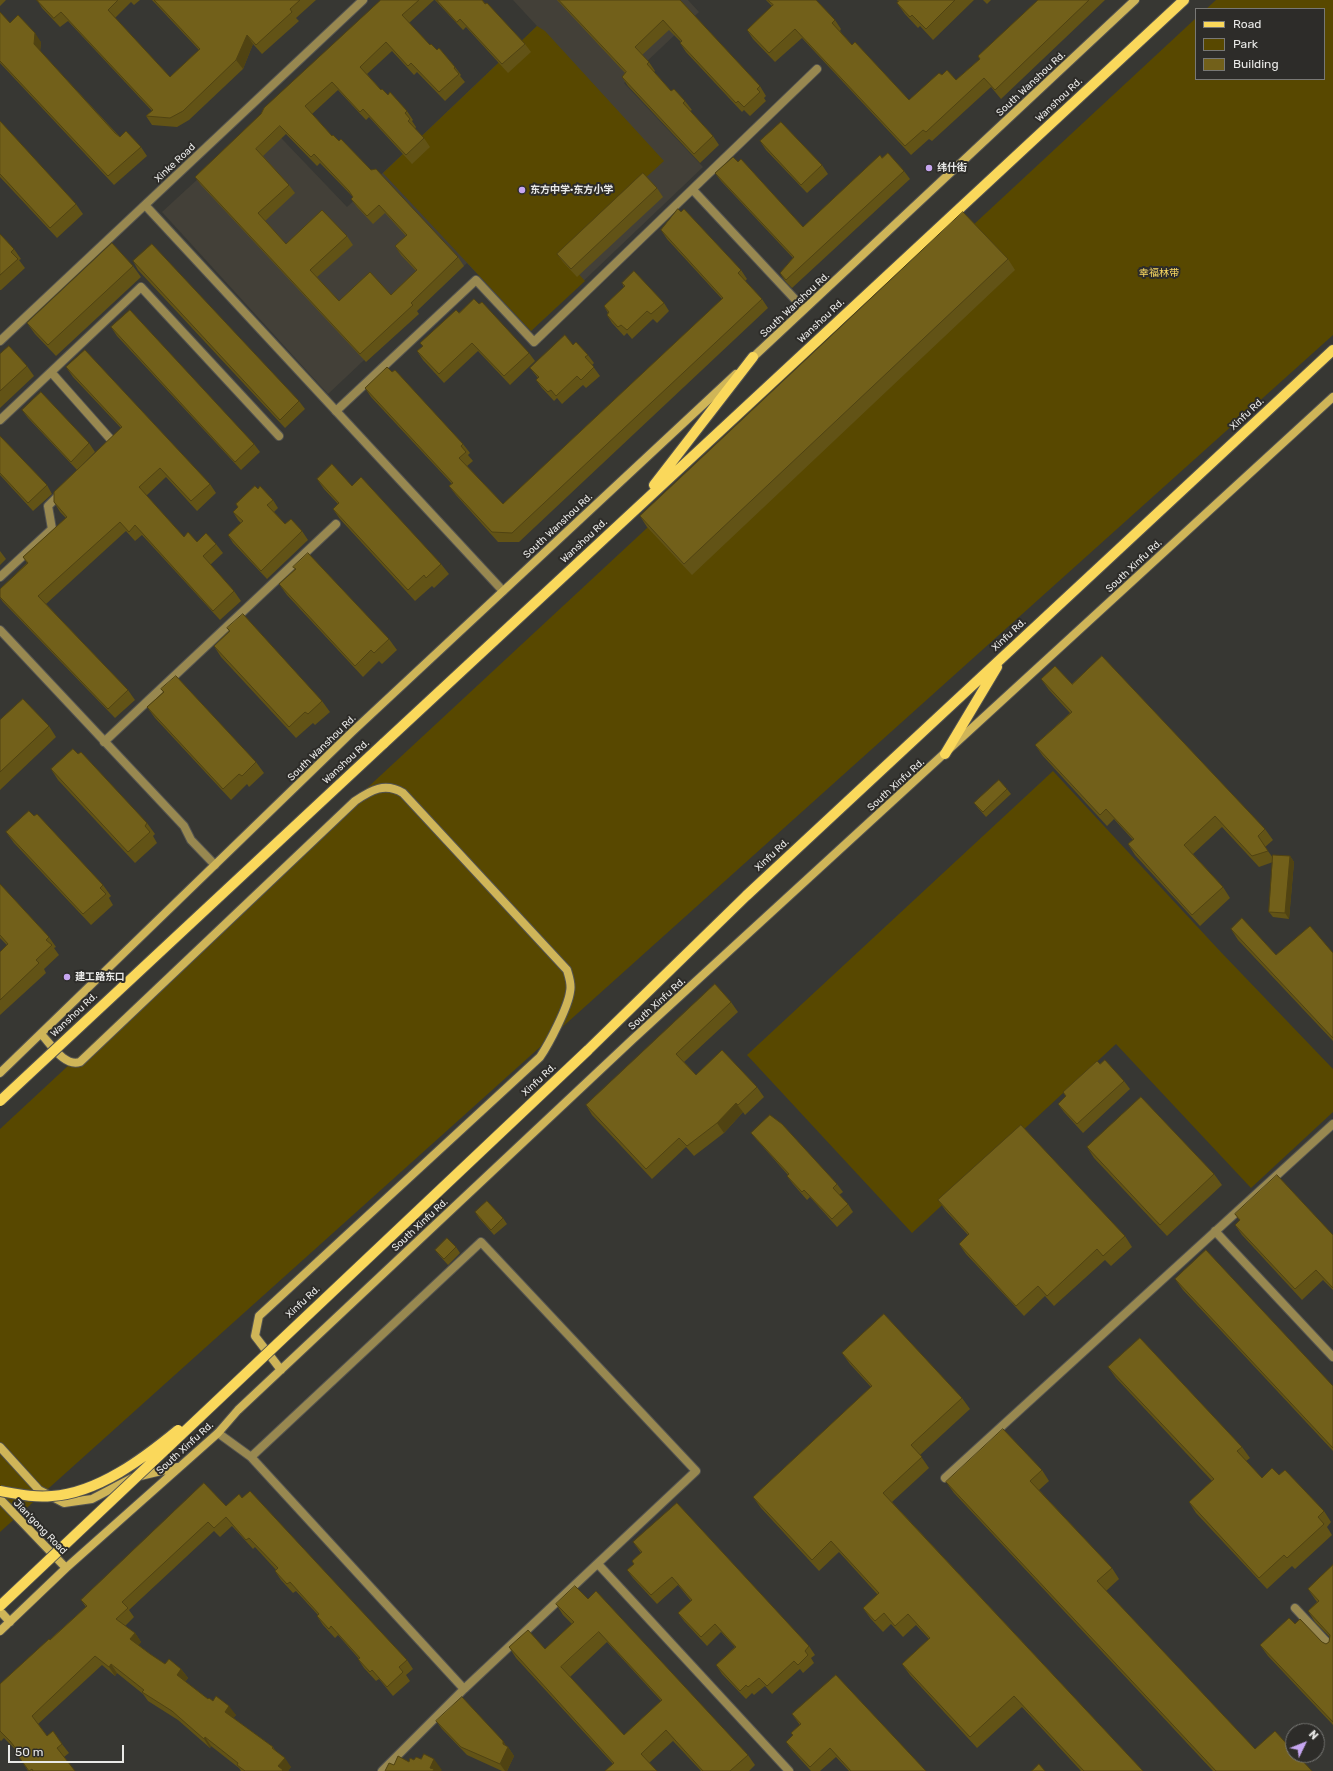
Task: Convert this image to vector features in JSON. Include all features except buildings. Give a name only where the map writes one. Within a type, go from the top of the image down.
[{"type":"main road","name":"South Wanshou Rd.","points":[[0,1073],[42,1034],[352,732],[1135,0]]},
{"type":"main road","name":"Wanshou Rd.","points":[[0,1101],[1184,0]]},
{"type":"main road","name":"Xinfu Rd.","points":[[234,1384],[588,1051],[746,896],[1333,350]]},
{"type":"main road","points":[[635,509],[753,357]]},
{"type":"main road","name":"South Xinfu Rd.","points":[[0,1631],[66,1568],[218,1433],[238,1410],[639,1034],[1333,397]]},
{"type":"main road","points":[[945,754],[1004,656]]},
{"type":"main road","points":[[42,1034],[68,1062],[74,1064],[80,1062],[355,801],[369,792],[383,788],[394,788],[403,793],[567,970],[571,981],[570,993],[549,1042],[540,1057],[259,1316],[255,1336],[281,1370]]},
{"type":"main road","points":[[0,1491],[52,1496],[77,1491],[109,1478],[141,1460],[234,1384]]},
{"type":"main road","points":[[0,1606],[234,1384]]},
{"type":"main road","points":[[0,1447],[39,1490],[64,1503],[92,1499],[132,1478],[181,1466]]},
{"type":"main road","name":"Jian‘gong Road","points":[[0,1499],[66,1568]]},
{"type":"main road","points":[[0,1611],[10,1622]]},
{"type":"street","name":"Xinke Road","points":[[2,336],[145,205],[363,0]]},
{"type":"street","points":[[336,411],[476,280],[534,342],[817,69]]},
{"type":"street","points":[[693,190],[804,309]]},
{"type":"street","points":[[145,205],[503,591]]},
{"type":"street","points":[[0,420],[141,287],[279,436]]},
{"type":"street","points":[[51,372],[113,442],[102,452]]},
{"type":"street","points":[[0,577],[52,529],[48,506],[70,485]]},
{"type":"street","points":[[104,742],[336,524]]},
{"type":"street","points":[[0,630],[184,826],[191,840],[215,865]]},
{"type":"street","points":[[945,1478],[1333,1124]]},
{"type":"street","points":[[1215,1231],[1333,1357]]},
{"type":"street","points":[[251,1457],[481,1242],[696,1471],[464,1689],[382,1771]]},
{"type":"street","points":[[218,1433],[251,1457],[464,1689]]},
{"type":"street","points":[[598,1564],[789,1771]]},
{"type":"street","points":[[1295,1608],[1333,1649]]},
{"type":"shaded area","name":"东方中学·东方小学","points":[[513,0],[688,0],[699,12],[624,83],[703,167],[531,331],[467,263],[328,394],[162,212],[263,119],[347,207],[537,26]]},
{"type":"green space","name":"幸福林带","points":[[1216,0],[1333,0],[1333,335],[0,1532],[0,1129],[1195,19],[1195,80],[1325,80],[1325,8],[1207,8]]},
{"type":"green space","points":[[537,26],[545,31],[664,161],[561,255],[585,281],[531,331],[383,173]]},
{"type":"green space","points":[[1053,771],[1218,949],[1333,1069],[1333,1112],[1251,1188],[1116,1044],[912,1233],[747,1055]]},
{"type":"place","name":"纬什街","points":[[929,168]]},
{"type":"place","name":"东方中学·东方小学","points":[[522,190]]},
{"type":"place","name":"建工路东口","points":[[67,977]]}]
